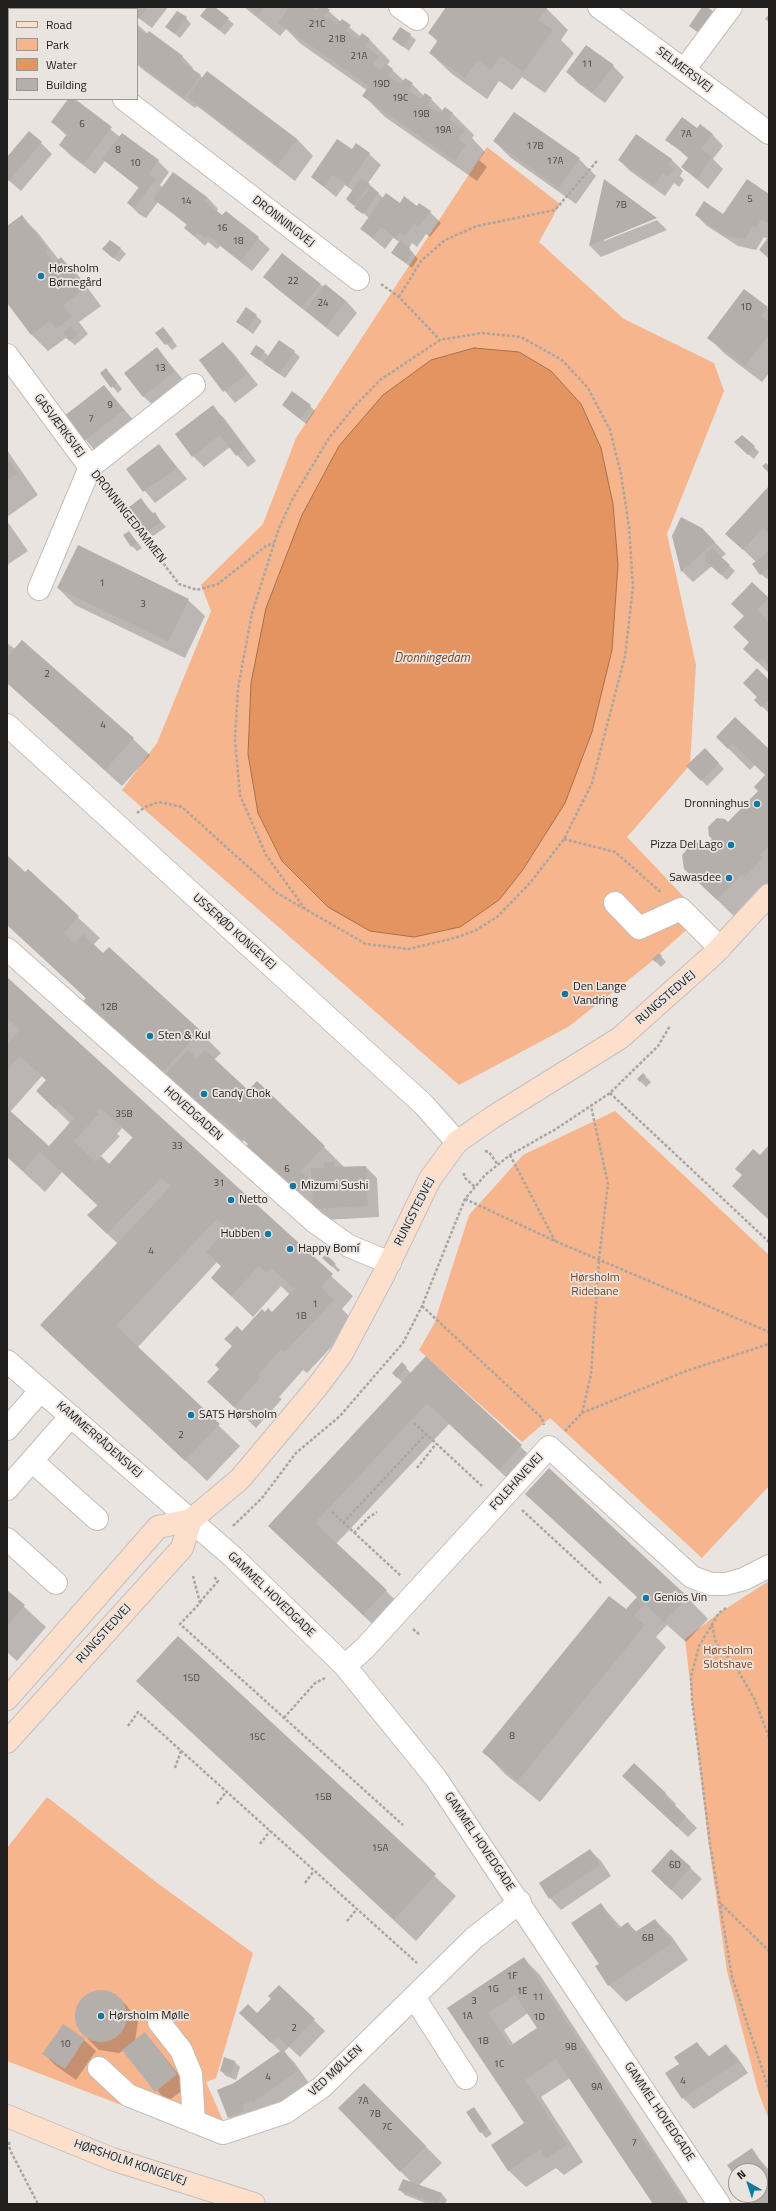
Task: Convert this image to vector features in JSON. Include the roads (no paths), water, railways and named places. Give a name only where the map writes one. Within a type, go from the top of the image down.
[{"type":"main road","name":"RUNGSTEDVEJ","points":[[7,1699],[158,1527],[191,1520],[240,1479],[321,1382],[342,1355],[390,1263],[430,1178],[457,1142],[620,1038],[672,994],[720,948],[769,895]]},
{"type":"main road","name":"RUNGSTEDVEJ","points":[[7,1742],[182,1548],[191,1520]]},
{"type":"main road","points":[[7,1713],[22,1696],[51,1649]]},
{"type":"main road","name":"HØRSHOLM KONGEVEJ","points":[[7,2116],[112,2159],[254,2204]]},
{"type":"street","points":[[400,7],[417,19]]},
{"type":"street","name":"SELMERSVEJ","points":[[599,7],[769,134]]},
{"type":"street","points":[[684,70],[731,7]]},
{"type":"street","name":"DRONNINGVEJ","points":[[125,100],[358,279]]},
{"type":"street","name":"GASVÆRKSVEJ","points":[[7,356],[90,467],[194,385]]},
{"type":"street","name":"DRONNINGEDAMMEN","points":[[39,589],[90,467]]},
{"type":"street","name":"USSERØD KONGEVEJ","points":[[7,725],[423,1104],[457,1142]]},
{"type":"street","points":[[615,903],[639,928],[681,910],[720,948]]},
{"type":"street","name":"HOVEDGADEN","points":[[7,949],[315,1222],[349,1246],[390,1263]]},
{"type":"street","name":"KAMMERRÅDENSVEJ","points":[[7,1361],[191,1520]]},
{"type":"street","points":[[7,1429],[41,1390]]},
{"type":"street","points":[[7,1489],[71,1416]]},
{"type":"street","name":"FOLEHAVEVEJ","points":[[345,1666],[365,1648],[549,1447],[692,1577],[711,1584],[726,1584],[744,1580],[769,1566]]},
{"type":"street","points":[[32,1461],[97,1519]]},
{"type":"street","name":"GAMMEL HOVEDGADE","points":[[191,1520],[236,1560],[345,1666],[435,1777],[520,1902],[720,2204]]},
{"type":"street","points":[[7,1539],[56,1583]]},
{"type":"street","name":"VED MØLLEN","points":[[99,2068],[128,2095],[223,2133],[286,2112],[322,2088],[474,1938],[520,1902]]},
{"type":"street","points":[[414,1997],[466,2078]]},
{"type":"street","points":[[159,2022],[182,2050],[191,2074],[194,2122]]},
{"type":"water","name":"Dronningedam","points":[[474,348],[519,352],[551,371],[581,404],[601,448],[613,504],[618,565],[612,650],[592,732],[565,803],[522,871],[499,900],[460,927],[414,937],[370,931],[328,907],[282,861],[258,813],[248,754],[251,683],[266,608],[302,515],[339,446],[383,395],[431,360]]},
{"type":"place","name":"Hørsholm Børnegård","points":[[41,276]]},
{"type":"place","name":"Dronninghus","points":[[757,804]]},
{"type":"place","name":"Pizza Del Lago","points":[[731,845]]},
{"type":"place","name":"Sawasdee","points":[[729,878]]},
{"type":"place","name":"Den Lange Vandring","points":[[565,994]]},
{"type":"place","name":"Sten & Kul","points":[[150,1036]]},
{"type":"place","name":"Candy Chok","points":[[204,1094]]},
{"type":"place","name":"Mizumi Sushi","points":[[293,1186]]},
{"type":"place","name":"Netto","points":[[231,1200]]},
{"type":"place","name":"Hubben","points":[[268,1234]]},
{"type":"place","name":"Happy Bomí","points":[[290,1249]]},
{"type":"place","name":"SATS Hørsholm","points":[[191,1415]]},
{"type":"place","name":"Genios Vin","points":[[646,1598]]},
{"type":"place","name":"Hørsholm Mølle","points":[[101,2016]]},
{"type":"park label","name":"Hørsholm Ridebane","points":[[595,1285]]},
{"type":"park label","name":"Hørsholm Slotshave","points":[[728,1658]]}]
